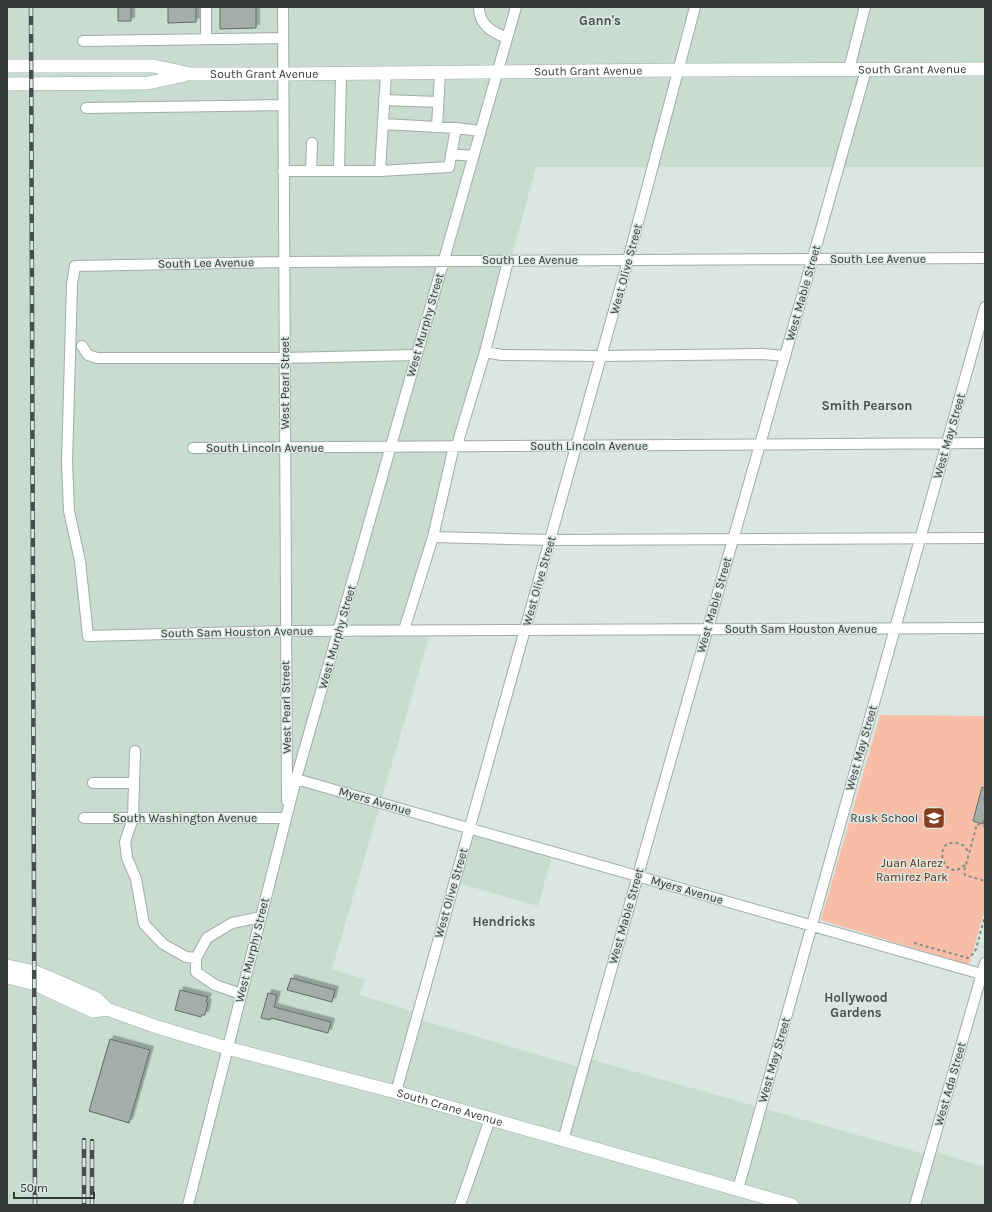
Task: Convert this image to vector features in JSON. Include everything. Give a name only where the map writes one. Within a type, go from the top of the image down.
[{"type":"main road","name":"South Grant Avenue","points":[[7,66],[153,66],[191,74]]},
{"type":"main road","name":"South Grant Avenue","points":[[7,84],[148,83],[191,74],[386,74],[679,70],[985,69]]},
{"type":"main road","name":"South Crane Avenue","points":[[7,966],[34,972],[50,978],[97,999],[107,1009],[148,1024],[227,1048],[396,1092],[792,1205]]},
{"type":"main road","name":"South Crane Avenue","points":[[7,977],[38,986],[93,1011],[107,1009]]},
{"type":"street","points":[[206,7],[206,39]]},
{"type":"street","name":"West Pearl Street","points":[[283,7],[287,815]]},
{"type":"street","points":[[479,7],[482,21],[488,29],[507,38]]},
{"type":"street","name":"West Murphy Street","points":[[188,1205],[296,779],[516,7]]},
{"type":"street","name":"West Olive Street","points":[[396,1092],[602,356],[695,7]]},
{"type":"street","points":[[849,70],[865,7]]},
{"type":"street","points":[[83,41],[283,38]]},
{"type":"street","name":"West Mable Street","points":[[563,1140],[866,70]]},
{"type":"street","points":[[437,127],[440,73]]},
{"type":"street","points":[[339,171],[341,74]]},
{"type":"street","points":[[380,171],[386,74]]},
{"type":"street","points":[[384,100],[438,102]]},
{"type":"street","points":[[86,108],[283,105]]},
{"type":"street","points":[[383,124],[456,128],[480,131]]},
{"type":"street","points":[[284,171],[380,171],[449,167],[456,128]]},
{"type":"street","points":[[312,143],[312,171]]},
{"type":"street","points":[[451,154],[473,156]]},
{"type":"street","name":"South Lee Avenue","points":[[88,636],[80,561],[69,511],[67,462],[72,284],[75,266],[284,262],[985,258]]},
{"type":"street","points":[[404,630],[433,537],[456,446],[485,352],[508,261]]},
{"type":"street","name":"West May Street","points":[[738,1189],[985,307]]},
{"type":"street","points":[[82,346],[88,355],[97,358],[284,358],[417,355]]},
{"type":"street","points":[[485,352],[502,355],[602,356],[762,354],[785,356]]},
{"type":"street","name":"South Lincoln Avenue","points":[[193,448],[985,443]]},
{"type":"street","points":[[433,537],[550,540],[985,538]]},
{"type":"street","name":"South Sam Houston Avenue","points":[[88,636],[339,630],[985,628]]},
{"type":"street","points":[[135,751],[133,818],[125,842],[127,858],[136,879],[144,924],[163,944],[186,957],[196,958]]},
{"type":"street","name":"Myers Avenue","points":[[296,779],[983,975]]},
{"type":"street","points":[[93,783],[134,783]]},
{"type":"street","name":"South Washington Avenue","points":[[84,818],[287,815]]},
{"type":"street","points":[[241,994],[215,986],[196,972],[196,958],[207,938],[232,923],[261,917]]},
{"type":"street","name":"West Ada Street","points":[[915,1205],[983,975],[985,963]]},
{"type":"street","points":[[460,1205],[490,1119]]},
{"type":"path","points":[[985,797],[983,802],[985,803]]},
{"type":"path","points":[[985,825],[977,824],[964,872],[965,875],[985,881]]},
{"type":"path","points":[[966,864],[958,869],[949,868],[943,862],[942,854],[946,846],[953,842],[965,846],[969,854]]},
{"type":"path","points":[[907,941],[968,958],[976,949],[985,916]]},
{"type":"shaded area","points":[[7,7],[985,7],[985,167],[536,167],[486,352],[404,630],[431,630],[332,969],[365,980],[360,994],[338,1074],[360,995],[418,1013],[417,1019],[582,1068],[586,1058],[928,1155],[930,1150],[985,1167],[985,1205],[7,1205]]},
{"type":"shaded area","points":[[470,828],[553,852],[538,906],[454,882]]},
{"type":"green space","name":"Juan Alarez Ramirez Park","points":[[880,715],[985,716],[985,909],[969,965],[821,920]]},
{"type":"building","points":[[118,7],[131,7],[131,21],[118,21]]},
{"type":"building","points":[[168,7],[196,7],[196,22],[168,23]]},
{"type":"building","points":[[220,7],[256,7],[256,28],[220,29]]},
{"type":"building","points":[[982,787],[985,788],[985,817],[983,824],[973,821]]},
{"type":"building","points":[[291,978],[335,990],[332,1002],[287,990]]},
{"type":"building","points":[[180,990],[208,997],[205,1015],[201,1015],[201,1017],[175,1010]]},
{"type":"building","points":[[268,993],[277,995],[274,1007],[331,1022],[328,1033],[271,1018],[270,1020],[261,1018]]},
{"type":"building","points":[[110,1039],[150,1050],[129,1123],[89,1111]]},
{"type":"railway","points":[[31,7],[35,1205]]},
{"type":"railway","points":[[84,1140],[84,1205]]},
{"type":"railway","points":[[92,1141],[92,1205]]},
{"type":"place","name":"Rusk School","points":[[934,818]]},
{"type":"district","name":"Gann's","points":[[600,20]]},
{"type":"district","name":"Smith Pearson","points":[[867,405]]},
{"type":"district","name":"Hendricks","points":[[504,921]]},
{"type":"district","name":"Hollywood Gardens","points":[[856,1004]]}]
